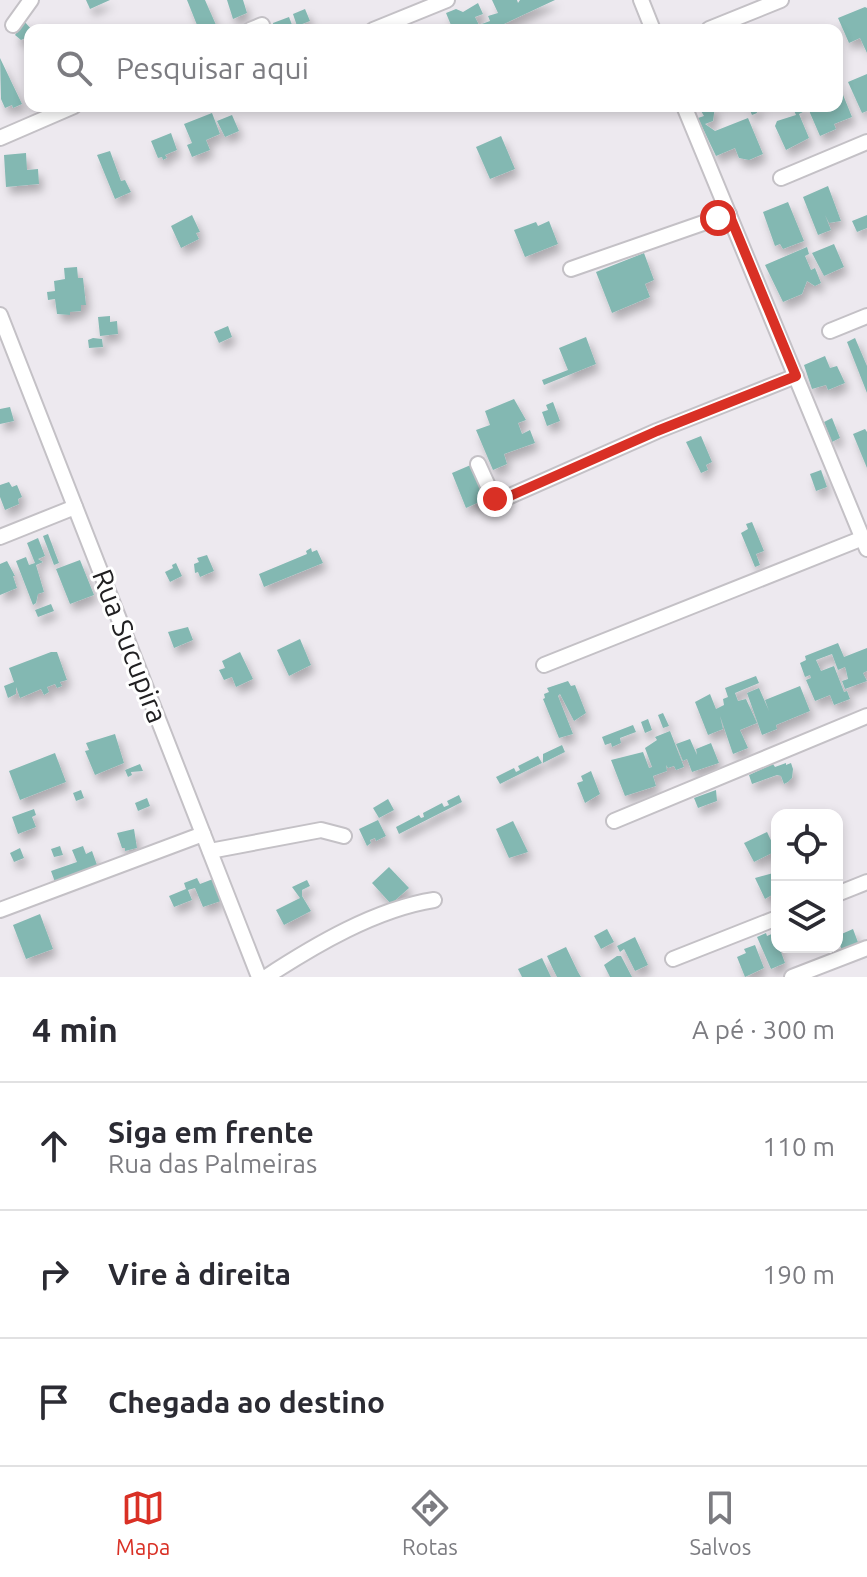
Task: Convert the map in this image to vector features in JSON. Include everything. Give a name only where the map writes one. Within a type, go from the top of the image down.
[{"type":"street","points":[[13,25],[31,0]]},
{"type":"street","points":[[388,24],[447,0]]},
{"type":"street","points":[[641,0],[651,24]]},
{"type":"street","points":[[721,24],[781,0]]},
{"type":"street","points":[[0,138],[60,112]]},
{"type":"street","points":[[544,665],[865,544],[686,112]]},
{"type":"street","points":[[781,178],[867,142]]},
{"type":"street","points":[[571,269],[729,214]]},
{"type":"street","name":"Rua Sucupira","points":[[0,315],[259,977]]},
{"type":"street","points":[[830,331],[867,316]]},
{"type":"street","points":[[478,464],[493,497],[501,500],[657,431],[796,376]]},
{"type":"street","points":[[0,537],[75,507]]},
{"type":"street","points":[[614,821],[867,716]]},
{"type":"street","points":[[210,851],[321,830],[344,836]]},
{"type":"street","points":[[0,910],[203,834]]},
{"type":"street","points":[[843,892],[867,882]]},
{"type":"street","points":[[266,977],[341,932],[409,905],[434,900]]},
{"type":"street","points":[[673,959],[771,920]]},
{"type":"street","points":[[792,977],[867,948]]},
{"type":"building","points":[[86,0],[110,0],[90,9]]},
{"type":"building","points":[[187,0],[205,0],[216,24],[197,24]]},
{"type":"building","points":[[227,0],[243,0],[247,13],[233,19]]},
{"type":"building","points":[[492,0],[517,0],[518,3],[520,0],[555,0],[504,24],[482,24],[490,21],[488,16],[498,13]]},
{"type":"building","points":[[478,3],[483,14],[475,17],[478,24],[451,24],[446,13],[456,9],[463,12]]},
{"type":"building","points":[[867,8],[867,53],[860,38],[849,43],[838,18]]},
{"type":"building","points":[[305,9],[310,21],[296,24],[293,14]]},
{"type":"building","points":[[289,17],[292,24],[273,24]]},
{"type":"building","points":[[24,21],[27,24],[24,24],[24,39],[15,35]]},
{"type":"building","points":[[0,58],[22,104],[13,108],[12,105],[5,108],[1,99]]},
{"type":"building","points":[[867,74],[867,111],[862,113],[848,82]]},
{"type":"building","points":[[843,95],[852,117],[834,124],[836,129],[820,136],[810,112],[843,112]]},
{"type":"building","points":[[702,112],[714,112],[713,121],[705,124],[715,131],[748,118],[763,154],[749,160],[739,158],[735,148],[716,156],[698,118],[704,116]]},
{"type":"building","points":[[795,112],[803,112],[799,114],[809,138],[786,150],[775,126],[777,121],[796,115]]},
{"type":"building","points":[[212,113],[220,134],[206,140],[210,150],[192,157],[187,145],[192,143],[184,124]]},
{"type":"building","points":[[232,115],[239,131],[225,137],[217,121]]},
{"type":"building","points":[[171,133],[177,150],[165,155],[167,158],[163,160],[162,157],[158,158],[151,141]]},
{"type":"building","points":[[501,136],[515,169],[490,179],[476,147]]},
{"type":"building","points":[[110,151],[121,181],[125,180],[131,192],[115,199],[97,155]]},
{"type":"building","points":[[26,153],[27,170],[38,169],[39,184],[6,187],[4,155]]},
{"type":"building","points":[[828,186],[841,221],[829,223],[825,215],[831,230],[818,235],[803,197]]},
{"type":"building","points":[[788,202],[804,241],[783,249],[780,244],[775,246],[763,212]]},
{"type":"building","points":[[192,215],[200,232],[196,233],[199,239],[181,248],[171,226]]},
{"type":"building","points":[[867,215],[867,228],[857,232],[852,221]]},
{"type":"building","points":[[549,221],[558,244],[525,257],[514,230]]},
{"type":"building","points":[[834,244],[844,267],[824,276],[812,253]]},
{"type":"building","points":[[807,247],[809,254],[805,256],[811,270],[815,268],[821,283],[815,286],[807,281],[802,294],[783,302],[765,265]]},
{"type":"building","points":[[644,253],[654,280],[645,284],[650,297],[612,313],[596,272]]},
{"type":"building","points":[[77,267],[78,278],[83,278],[86,305],[81,305],[81,311],[70,312],[70,315],[57,314],[55,299],[48,300],[47,292],[55,291],[54,281],[65,279],[64,268]]},
{"type":"building","points":[[110,316],[110,322],[117,321],[118,334],[100,336],[98,317]]},
{"type":"building","points":[[228,326],[232,337],[219,343],[214,332]]},
{"type":"building","points":[[586,337],[596,364],[544,385],[542,380],[568,370],[559,348]]},
{"type":"building","points":[[855,338],[867,366],[867,393],[847,342]]},
{"type":"building","points":[[102,339],[103,347],[89,348],[88,340]]},
{"type":"building","points":[[825,356],[830,368],[837,366],[845,383],[828,390],[826,385],[812,389],[804,365]]},
{"type":"building","points":[[514,399],[526,420],[518,423],[522,434],[530,430],[535,443],[504,454],[507,464],[493,470],[476,430],[490,425],[485,411]]},
{"type":"building","points":[[553,402],[560,421],[547,426],[542,412],[548,410],[546,405]]},
{"type":"building","points":[[10,407],[14,421],[0,424],[0,409]]},
{"type":"building","points":[[832,418],[840,438],[832,442],[824,422]]},
{"type":"building","points":[[865,429],[867,432],[867,468],[853,434]]},
{"type":"building","points":[[701,436],[712,462],[706,465],[708,470],[701,473],[686,442]]},
{"type":"building","points":[[473,464],[486,499],[466,508],[452,473]]},
{"type":"building","points":[[821,470],[827,487],[816,491],[810,474]]},
{"type":"building","points":[[9,482],[12,487],[17,485],[22,497],[18,499],[19,504],[5,510],[0,485]]},
{"type":"building","points":[[752,522],[764,551],[756,554],[760,565],[755,567],[741,533],[748,529],[746,524]]},
{"type":"building","points":[[48,534],[59,563],[54,565],[43,536]]},
{"type":"building","points":[[38,538],[45,556],[38,559],[43,562],[36,565],[44,592],[38,594],[33,605],[16,561],[26,557],[29,565],[35,563],[27,543]]},
{"type":"building","points":[[311,548],[312,552],[317,550],[323,563],[264,587],[259,574],[307,554],[306,551]]},
{"type":"building","points":[[207,555],[214,571],[200,577],[198,572],[195,573],[194,564],[199,562],[197,558]]},
{"type":"building","points":[[80,560],[94,595],[70,604],[56,569]]},
{"type":"building","points":[[7,561],[17,588],[0,595],[0,564]]},
{"type":"building","points":[[176,563],[182,576],[170,582],[165,572]]},
{"type":"building","points":[[51,604],[54,611],[38,617],[35,610]]},
{"type":"building","points":[[188,627],[193,640],[174,648],[168,632]]},
{"type":"building","points":[[300,639],[311,665],[289,676],[277,650]]},
{"type":"building","points":[[838,643],[844,657],[867,648],[867,671],[863,673],[867,681],[845,689],[842,681],[848,679],[845,667],[838,670],[832,654],[816,660],[821,671],[834,666],[844,692],[847,691],[850,699],[834,705],[830,695],[815,701],[806,680],[811,678],[810,675],[805,677],[800,663],[806,660],[805,656]]},
{"type":"building","points":[[57,652],[67,680],[60,682],[62,686],[57,688],[55,684],[47,687],[49,692],[44,695],[41,689],[20,698],[16,687],[16,694],[8,698],[4,686],[14,682],[9,668]]},
{"type":"building","points":[[240,652],[253,679],[236,687],[232,677],[224,680],[219,670],[225,668],[222,661]]},
{"type":"building","points":[[756,676],[759,683],[735,693],[738,701],[746,699],[757,723],[740,730],[748,748],[733,754],[720,716],[723,729],[708,735],[695,702],[710,694],[716,709],[724,705],[723,699],[728,697],[725,688]]},
{"type":"building","points":[[568,681],[571,686],[575,685],[586,713],[574,721],[560,694],[558,696],[573,734],[559,738],[543,699],[544,694],[549,692],[547,688]]},
{"type":"building","points":[[800,686],[810,711],[776,725],[777,729],[762,735],[747,693],[759,688],[769,711],[765,700]]},
{"type":"building","points":[[663,713],[669,726],[663,728],[658,715]]},
{"type":"building","points":[[648,719],[652,730],[645,733],[641,722]]},
{"type":"building","points":[[633,725],[636,732],[620,738],[621,743],[612,747],[611,743],[605,745],[602,737]]},
{"type":"building","points":[[670,731],[684,767],[676,770],[674,766],[668,768],[666,765],[667,771],[653,776],[656,786],[625,796],[611,760],[643,752],[649,768],[652,767],[645,748],[657,740],[655,737]]},
{"type":"building","points":[[115,734],[124,763],[95,775],[85,751],[89,750],[86,743]]},
{"type":"building","points":[[690,739],[697,755],[696,749],[711,743],[719,763],[692,772],[676,744]]},
{"type":"building","points":[[562,745],[565,752],[543,763],[543,754]]},
{"type":"building","points":[[55,753],[66,782],[20,800],[9,771]]},
{"type":"building","points":[[538,756],[542,763],[500,784],[496,777],[514,768],[516,772],[520,770],[518,766]]},
{"type":"building","points":[[791,763],[793,769],[788,782],[784,784],[781,776],[777,775],[752,784],[749,775],[773,764],[775,767]]},
{"type":"building","points":[[140,764],[143,771],[131,772],[132,775],[128,777],[125,770]]},
{"type":"building","points":[[591,771],[600,794],[585,803],[577,783],[583,781],[581,776]]},
{"type":"building","points":[[81,790],[84,798],[76,801],[73,793]]},
{"type":"building","points":[[716,790],[717,801],[698,808],[694,798]]},
{"type":"building","points":[[459,795],[462,802],[399,834],[396,827],[419,815],[424,817],[423,813],[442,803],[444,807],[449,805],[447,801]]},
{"type":"building","points":[[147,798],[150,806],[138,811],[135,803]]},
{"type":"building","points":[[388,799],[394,810],[379,818],[373,808]]},
{"type":"building","points":[[34,809],[36,815],[32,817],[36,827],[18,834],[12,817]]},
{"type":"building","points":[[378,820],[386,836],[376,841],[375,838],[370,840],[367,846],[359,829]]},
{"type":"building","points":[[513,821],[528,852],[509,858],[496,829]]},
{"type":"building","points":[[134,829],[137,848],[125,851],[117,833]]},
{"type":"building","points":[[767,832],[771,854],[754,862],[744,843]]},
{"type":"building","points":[[60,846],[63,855],[54,857],[51,849]]},
{"type":"building","points":[[83,846],[86,854],[92,851],[97,865],[55,882],[51,871],[77,862],[72,850]]},
{"type":"building","points":[[20,848],[24,858],[14,862],[10,853]]},
{"type":"building","points":[[389,867],[409,888],[391,904],[372,883]]},
{"type":"building","points":[[771,874],[771,896],[765,899],[755,878]]},
{"type":"building","points":[[197,878],[200,884],[213,879],[221,901],[203,907],[195,888],[188,890],[192,900],[174,907],[169,896],[186,889],[184,883]]},
{"type":"building","points":[[307,880],[310,886],[302,890],[302,896],[311,911],[284,925],[276,910],[300,898],[292,887]]},
{"type":"building","points":[[40,914],[53,949],[26,959],[13,925]]},
{"type":"building","points":[[607,929],[614,942],[601,949],[594,936]]},
{"type":"building","points":[[853,929],[859,945],[843,951],[843,933]]},
{"type":"building","points":[[771,934],[771,953],[781,953],[785,963],[771,969],[757,937]]},
{"type":"building","points":[[635,937],[648,965],[635,971],[624,949],[620,952],[617,946]]},
{"type":"building","points":[[755,945],[764,968],[745,977],[737,957],[746,953],[744,949]]},
{"type":"building","points":[[566,947],[581,977],[557,977],[552,967],[547,956]]},
{"type":"building","points":[[621,956],[632,977],[610,977],[604,965]]},
{"type":"building","points":[[542,958],[551,977],[522,977],[518,969]]},
{"type":"route","points":[[495,499],[501,500],[657,431],[796,376],[729,214],[718,218]]}]
